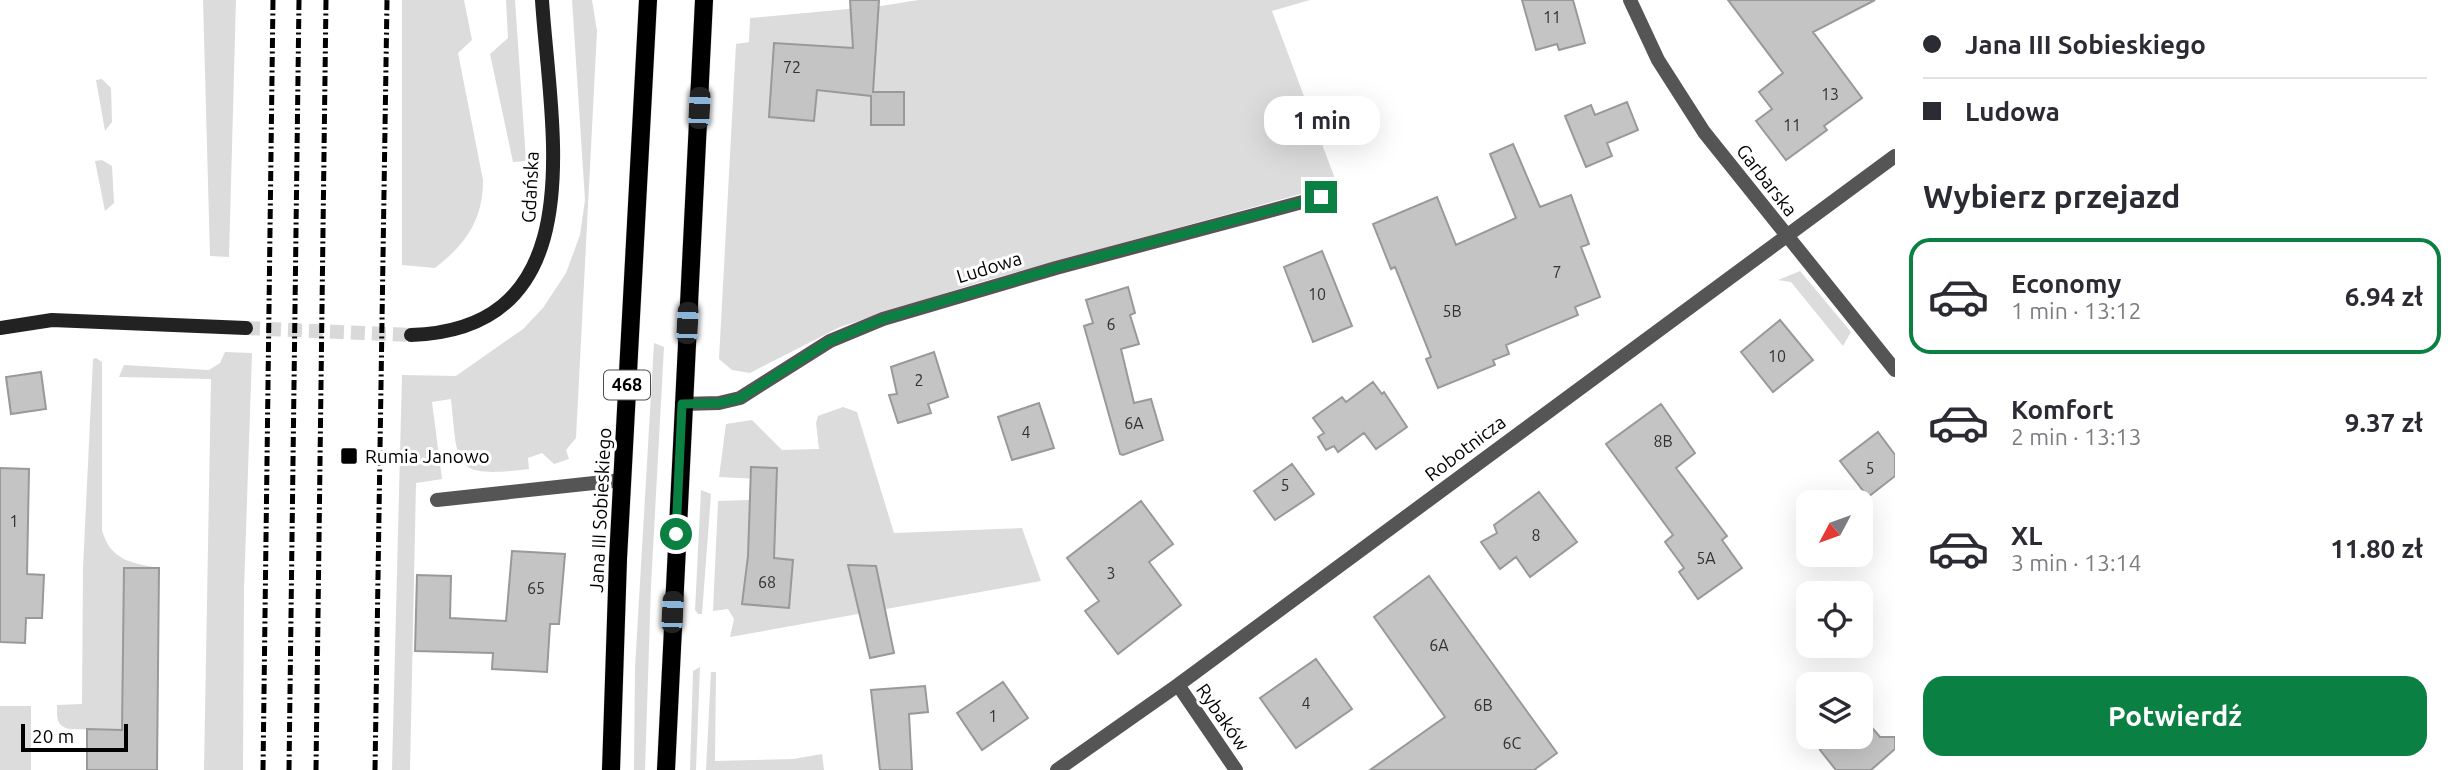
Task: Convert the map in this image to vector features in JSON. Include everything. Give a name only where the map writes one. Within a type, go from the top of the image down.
[{"type":"main road","name":"Gdańska","points":[[411,335],[471,326],[496,310],[518,288],[537,262],[550,224],[552,158],[541,0]]},
{"type":"main road","name":"Jana III Sobieskiego","points":[[611,770],[622,480],[648,0]]},
{"type":"main road","points":[[666,770],[704,0]]},
{"type":"main road","points":[[0,328],[52,320],[246,328]]},
{"type":"street","name":"Garbarska","points":[[1630,0],[1658,60],[1704,132],[1895,370]]},
{"type":"street","name":"Robotnicza","points":[[1057,770],[1178,685],[1895,156]]},
{"type":"street","name":"Ludowa","points":[[682,404],[719,403],[740,398],[830,341],[883,319],[1056,268],[1321,197]]},
{"type":"street","points":[[437,499],[622,480]]},
{"type":"street","name":"Rybaków","points":[[1178,685],[1236,770]]},
{"type":"shaded area","points":[[203,0],[236,0],[229,257],[210,256]]},
{"type":"shaded area","points":[[402,0],[464,0],[472,40],[458,53],[483,180],[480,207],[464,240],[435,268],[402,265]]},
{"type":"shaded area","points":[[506,0],[515,0],[526,161],[513,162],[490,54],[508,38]]},
{"type":"shaded area","points":[[572,0],[592,0],[597,31],[576,438],[566,450],[569,459],[554,464],[542,453],[528,458],[529,469],[486,472],[473,469],[464,464],[459,454],[451,399],[432,402],[442,479],[416,483],[410,770],[392,770],[402,375],[456,376],[523,329],[543,308],[566,273],[580,235],[585,200]]},
{"type":"shaded area","points":[[918,0],[1310,0],[1272,11],[1337,184],[977,283],[840,327],[750,373],[732,370],[719,359],[736,44],[749,42],[750,18]],"holes":[[[774,43],[813,46],[817,91],[814,121],[769,117]]]},
{"type":"shaded area","points":[[102,79],[111,88],[112,122],[105,131],[96,80]]},
{"type":"shaded area","points":[[102,160],[112,166],[114,203],[105,211],[95,161]]},
{"type":"shaded area","points":[[1800,271],[1851,332],[1843,346],[1791,282],[1778,280]]},
{"type":"shaded area","points":[[654,343],[664,347],[651,586],[645,770],[634,770],[635,668]]},
{"type":"shaded area","points":[[225,352],[252,353],[244,590],[243,770],[204,770],[211,379],[119,377],[124,365],[209,370],[220,363]]},
{"type":"shaded area","points":[[93,359],[102,362],[102,530],[110,548],[116,554],[131,562],[159,568],[124,568],[122,730],[65,728],[58,721],[57,714],[57,705],[82,704],[83,568]]},
{"type":"shaded area","points":[[843,407],[857,412],[894,533],[1022,528],[1041,581],[730,637],[734,619],[728,609],[713,611],[718,501],[750,500],[750,507],[775,507],[776,480],[719,477],[726,424],[752,420],[782,450],[819,449],[816,423],[818,416]]},
{"type":"shaded area","points":[[701,490],[711,494],[702,614],[698,614],[695,610]]},
{"type":"shaded area","points":[[700,667],[696,770],[690,770],[693,671]]},
{"type":"shaded area","points":[[711,672],[716,672],[715,761],[793,759],[822,754],[824,770],[706,770]]},
{"type":"shaded area","points":[[0,706],[31,706],[31,770],[0,770]]},
{"type":"building","points":[[850,0],[879,0],[873,92],[904,92],[904,125],[871,125],[871,96],[817,90],[814,121],[769,117],[774,43],[853,48]]},
{"type":"building","points":[[1522,0],[1573,0],[1585,43],[1559,50],[1557,44],[1536,50]]},
{"type":"building","points":[[1728,0],[1875,0],[1813,32],[1862,98],[1824,126],[1827,130],[1786,160],[1756,121],[1772,109],[1759,92],[1783,73]]},
{"type":"building","points":[[1627,102],[1638,130],[1607,143],[1612,156],[1586,167],[1565,116],[1591,105],[1595,115]]},
{"type":"building","points":[[1513,144],[1540,207],[1571,195],[1589,244],[1581,247],[1600,297],[1575,307],[1578,315],[1506,345],[1509,354],[1493,360],[1495,365],[1438,388],[1426,359],[1431,357],[1395,267],[1391,269],[1373,224],[1437,197],[1456,245],[1516,218],[1490,154]]},
{"type":"building","points":[[1322,251],[1352,326],[1313,342],[1284,267]]},
{"type":"building","points":[[1128,287],[1135,313],[1130,315],[1139,344],[1121,349],[1134,403],[1151,399],[1163,440],[1123,455],[1120,454],[1084,326],[1093,323],[1086,300]]},
{"type":"building","points":[[1780,320],[1813,360],[1773,392],[1741,352]]},
{"type":"building","points":[[934,352],[948,397],[928,404],[931,413],[898,423],[889,395],[897,394],[891,367]]},
{"type":"building","points":[[41,372],[46,409],[11,414],[6,377]]},
{"type":"building","points":[[1373,382],[1382,394],[1384,392],[1407,427],[1376,449],[1364,433],[1338,452],[1334,446],[1326,450],[1318,437],[1324,433],[1313,418],[1342,397],[1346,402]]},
{"type":"building","points":[[1039,403],[1054,448],[1012,460],[998,417]]},
{"type":"building","points":[[1661,404],[1695,453],[1676,468],[1727,536],[1722,540],[1742,568],[1698,599],[1679,572],[1684,568],[1665,542],[1673,535],[1606,444]]},
{"type":"building","points":[[1878,432],[1895,455],[1895,476],[1873,493],[1873,490],[1863,490],[1840,461]]},
{"type":"building","points":[[1292,464],[1314,494],[1275,520],[1254,491]]},
{"type":"building","points":[[751,467],[777,468],[774,558],[793,560],[789,608],[742,604],[748,556]]},
{"type":"building","points":[[0,468],[29,469],[27,574],[44,575],[42,618],[26,618],[25,643],[0,642]]},
{"type":"building","points":[[1539,492],[1577,542],[1530,577],[1516,557],[1500,569],[1481,542],[1497,533],[1494,525]]},
{"type":"building","points":[[1141,501],[1173,544],[1149,562],[1181,605],[1118,654],[1085,611],[1099,601],[1067,558]]},
{"type":"building","points":[[512,551],[565,554],[559,624],[550,624],[547,672],[492,669],[493,653],[415,651],[417,575],[451,576],[450,618],[506,621]]},
{"type":"building","points":[[848,565],[876,566],[894,653],[870,658]]},
{"type":"building","points":[[124,568],[159,568],[157,770],[87,770],[87,729],[122,730]]},
{"type":"building","points":[[1429,576],[1557,753],[1534,770],[1370,770],[1445,717],[1374,617]]},
{"type":"building","points":[[1316,659],[1352,709],[1296,748],[1260,698]]},
{"type":"building","points":[[1003,682],[1028,718],[982,750],[957,713]]},
{"type":"building","points":[[925,686],[928,712],[909,714],[912,770],[880,770],[871,690]]},
{"type":"building","points":[[1873,729],[1880,737],[1895,737],[1895,749],[1871,770],[1836,770],[1820,750],[1873,749]]},
{"type":"tunnel","points":[[246,328],[411,335]]},
{"type":"railway","points":[[263,770],[273,0]]},
{"type":"railway","points":[[289,770],[299,0]]},
{"type":"railway","points":[[316,770],[326,0]]},
{"type":"railway","points":[[375,770],[387,0]]},
{"type":"place","name":"Rumia Janowo","points":[[349,456]]},
{"type":"route","points":[[676,534],[682,404],[719,403],[740,398],[830,341],[883,319],[1056,268],[1321,197]]}]
